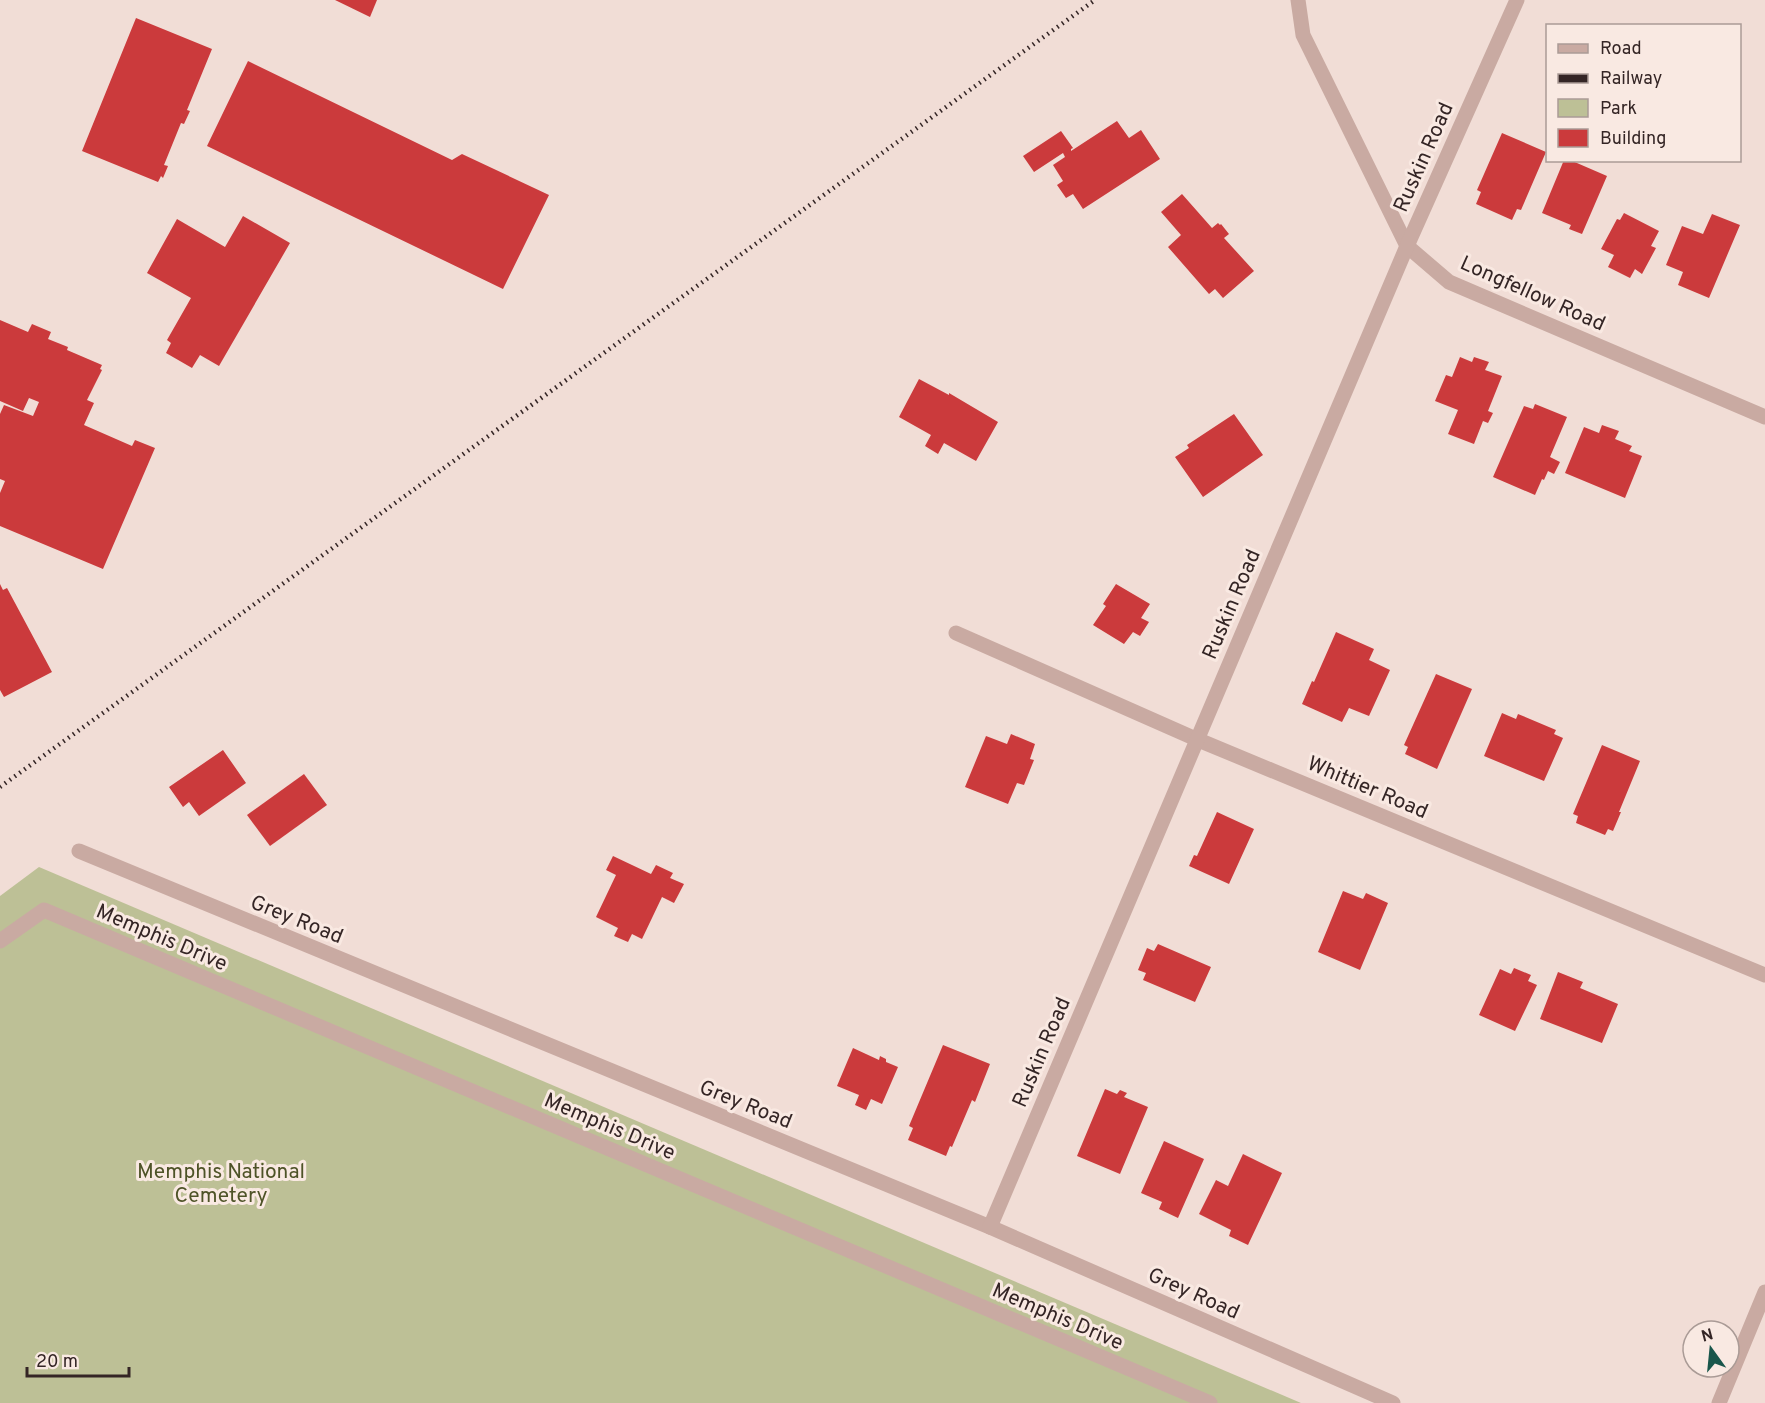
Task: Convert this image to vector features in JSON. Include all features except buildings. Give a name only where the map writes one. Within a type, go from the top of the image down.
[{"type":"street","name":"Longfellow Road","points":[[1298,0],[1303,34],[1407,246],[1449,282],[1765,417]]},
{"type":"street","name":"Ruskin Road","points":[[990,1227],[1407,246],[1517,0]]},
{"type":"street","name":"Whittier Road","points":[[956,633],[1196,739],[1765,975]]},
{"type":"street","name":"Grey Road","points":[[79,852],[990,1227],[1394,1403]]},
{"type":"street","name":"Memphis Drive","points":[[0,941],[44,910],[1209,1403]]},
{"type":"street","points":[[1719,1403],[1765,1292]]},
{"type":"green space","name":"Memphis National Cemetery","points":[[39,867],[1301,1403],[0,1403],[0,896]]},
{"type":"railway","points":[[0,787],[1095,0]]}]
